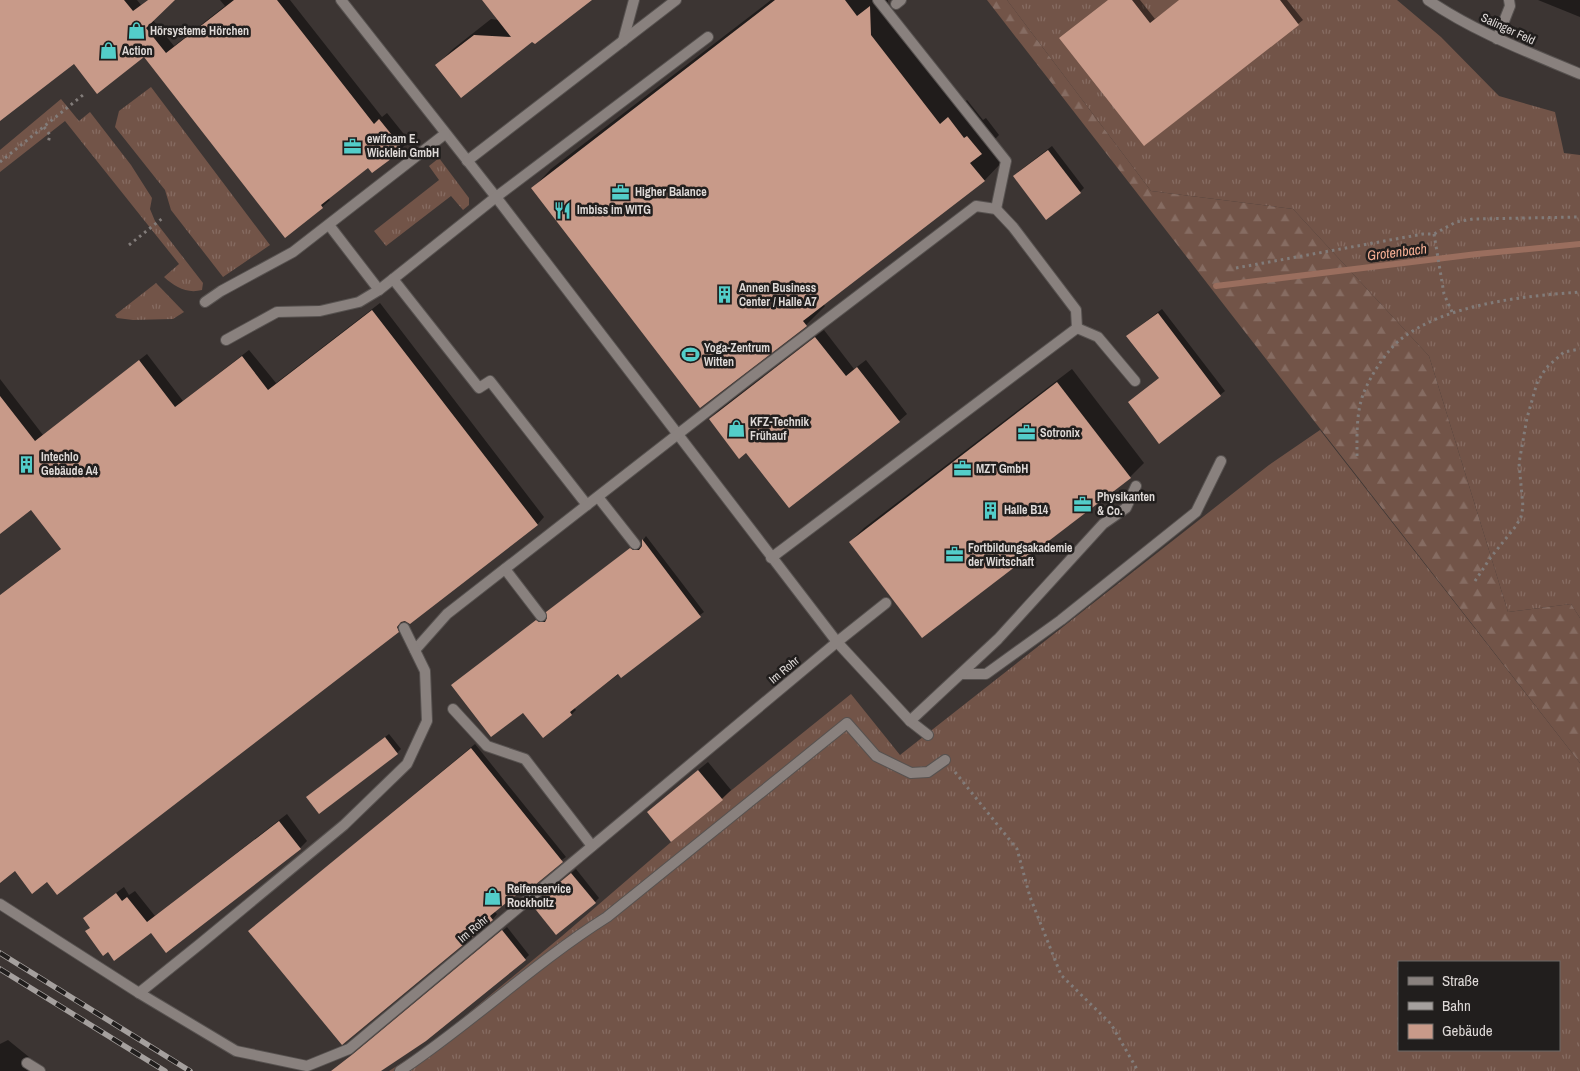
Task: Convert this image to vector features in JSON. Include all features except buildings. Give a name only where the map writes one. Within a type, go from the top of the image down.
[{"type":"street","points":[[341,0],[496,197],[836,642],[910,721],[928,735]]},
{"type":"street","points":[[623,41],[634,0]]},
{"type":"street","points":[[467,161],[676,0]]},
{"type":"street","points":[[878,0],[1006,161],[996,209]]},
{"type":"street","name":"Salinger Feld","points":[[1428,0],[1444,11],[1497,38],[1580,74]]},
{"type":"street","points":[[1497,38],[1510,6],[1509,0]]},
{"type":"street","points":[[226,340],[277,312],[320,311],[359,302],[380,290],[496,197],[708,37]]},
{"type":"street","points":[[205,302],[220,291],[294,252],[445,134]]},
{"type":"street","points":[[414,650],[447,614],[976,206],[996,209],[1014,227],[1076,310],[1077,328]]},
{"type":"street","points":[[329,225],[380,290]]},
{"type":"street","points":[[393,279],[479,388],[490,381],[587,505]]},
{"type":"street","points":[[1077,328],[1098,337],[1135,381]]},
{"type":"street","points":[[771,558],[1077,328]]},
{"type":"street","points":[[961,674],[986,674],[1068,614],[1196,512],[1221,461]]},
{"type":"street","points":[[910,721],[998,639],[1103,524],[1126,508],[1136,486]]},
{"type":"street","points":[[598,497],[635,544]]},
{"type":"street","points":[[505,569],[541,616]]},
{"type":"street","name":"Im Rohr","points":[[0,904],[138,992],[236,1051],[307,1066],[349,1048],[836,642],[886,603]]},
{"type":"street","points":[[138,992],[200,944],[344,825],[406,764],[427,721],[425,671],[404,628]]},
{"type":"street","points":[[453,709],[487,746],[525,758],[592,846]]},
{"type":"street","points":[[400,1071],[432,1050],[570,940],[607,917],[847,723],[876,756],[911,773],[928,772],[945,760]]},
{"type":"street","points":[[27,1063],[40,1071]]},
{"type":"path","points":[[0,162],[84,95]]},
{"type":"path","points":[[44,127],[50,135],[48,143]]},
{"type":"path","points":[[129,245],[164,217]]},
{"type":"path","points":[[1236,268],[1423,234],[1434,234],[1456,222],[1473,219],[1580,218]]},
{"type":"path","points":[[1434,234],[1444,294],[1452,312]]},
{"type":"path","points":[[1357,456],[1357,426],[1363,393],[1376,368],[1399,340],[1419,326],[1452,312],[1542,295],[1580,292]]},
{"type":"path","points":[[1474,581],[1521,517],[1523,506],[1519,462],[1526,418],[1537,383],[1546,368],[1564,352],[1580,348]]},
{"type":"path","points":[[945,760],[1018,849],[1030,897],[1061,975],[1112,1024],[1138,1071]]},
{"type":"green space","points":[[987,0],[1007,0],[1151,191],[1293,209],[1429,356],[1508,612],[1571,604],[1580,618],[1580,763]]},
{"type":"green space","points":[[1007,0],[1397,0],[1441,37],[1499,96],[1555,112],[1564,153],[1580,155],[1580,618],[1571,604],[1508,612],[1429,356],[1293,209],[1151,191]]},
{"type":"green space","points":[[151,87],[270,245],[223,277],[171,210],[165,190],[115,127],[119,111]]},
{"type":"green space","points":[[61,99],[79,121],[90,112],[131,165],[152,198],[150,209],[155,221],[203,283],[202,290],[191,291],[182,289],[164,277],[179,264],[65,121],[0,172],[0,150]]},
{"type":"green space","points":[[439,158],[469,198],[469,205],[463,210],[451,196],[386,246],[374,231],[439,180],[429,166]]},
{"type":"green space","points":[[156,283],[184,312],[173,319],[133,320],[117,318],[115,315]]},
{"type":"green space","points":[[1320,430],[1580,763],[1580,1071],[389,1071],[431,1044],[562,936],[728,793],[851,694],[900,755],[1269,465]]},
{"type":"waterway","name":"Grotenbach","points":[[1216,286],[1477,254],[1580,244]]},
{"type":"railway","points":[[0,953],[190,1071]]},
{"type":"railway","points":[[0,969],[165,1071]]},
{"type":"place","name":"Hörsysteme Hörchen","points":[[136,31]]},
{"type":"place","name":"Action","points":[[108,51]]},
{"type":"place","name":"ewifoam E. Wicklein GmbH","points":[[353,146]]},
{"type":"place","name":"Higher Balance","points":[[621,192]]},
{"type":"place","name":"Imbiss im WITG","points":[[563,210]]},
{"type":"place","name":"Annen Business Center / Halle A7","points":[[725,295]]},
{"type":"place","name":"Yoga-Zentrum Witten","points":[[690,355]]},
{"type":"place","name":"KFZ-Technik Frühauf","points":[[736,429]]},
{"type":"place","name":"Sotronix","points":[[1026,433]]},
{"type":"place","name":"Intechlo Gebäude A4","points":[[27,464]]},
{"type":"place","name":"MZT GmbH","points":[[962,469]]},
{"type":"place","name":"Physikanten & Co.","points":[[1083,504]]},
{"type":"place","name":"Halle B14","points":[[990,510]]},
{"type":"place","name":"Fortbildungsakademie der Wirtschaft","points":[[954,555]]},
{"type":"place","name":"Reifenservice Rockholtz","points":[[493,896]]}]
